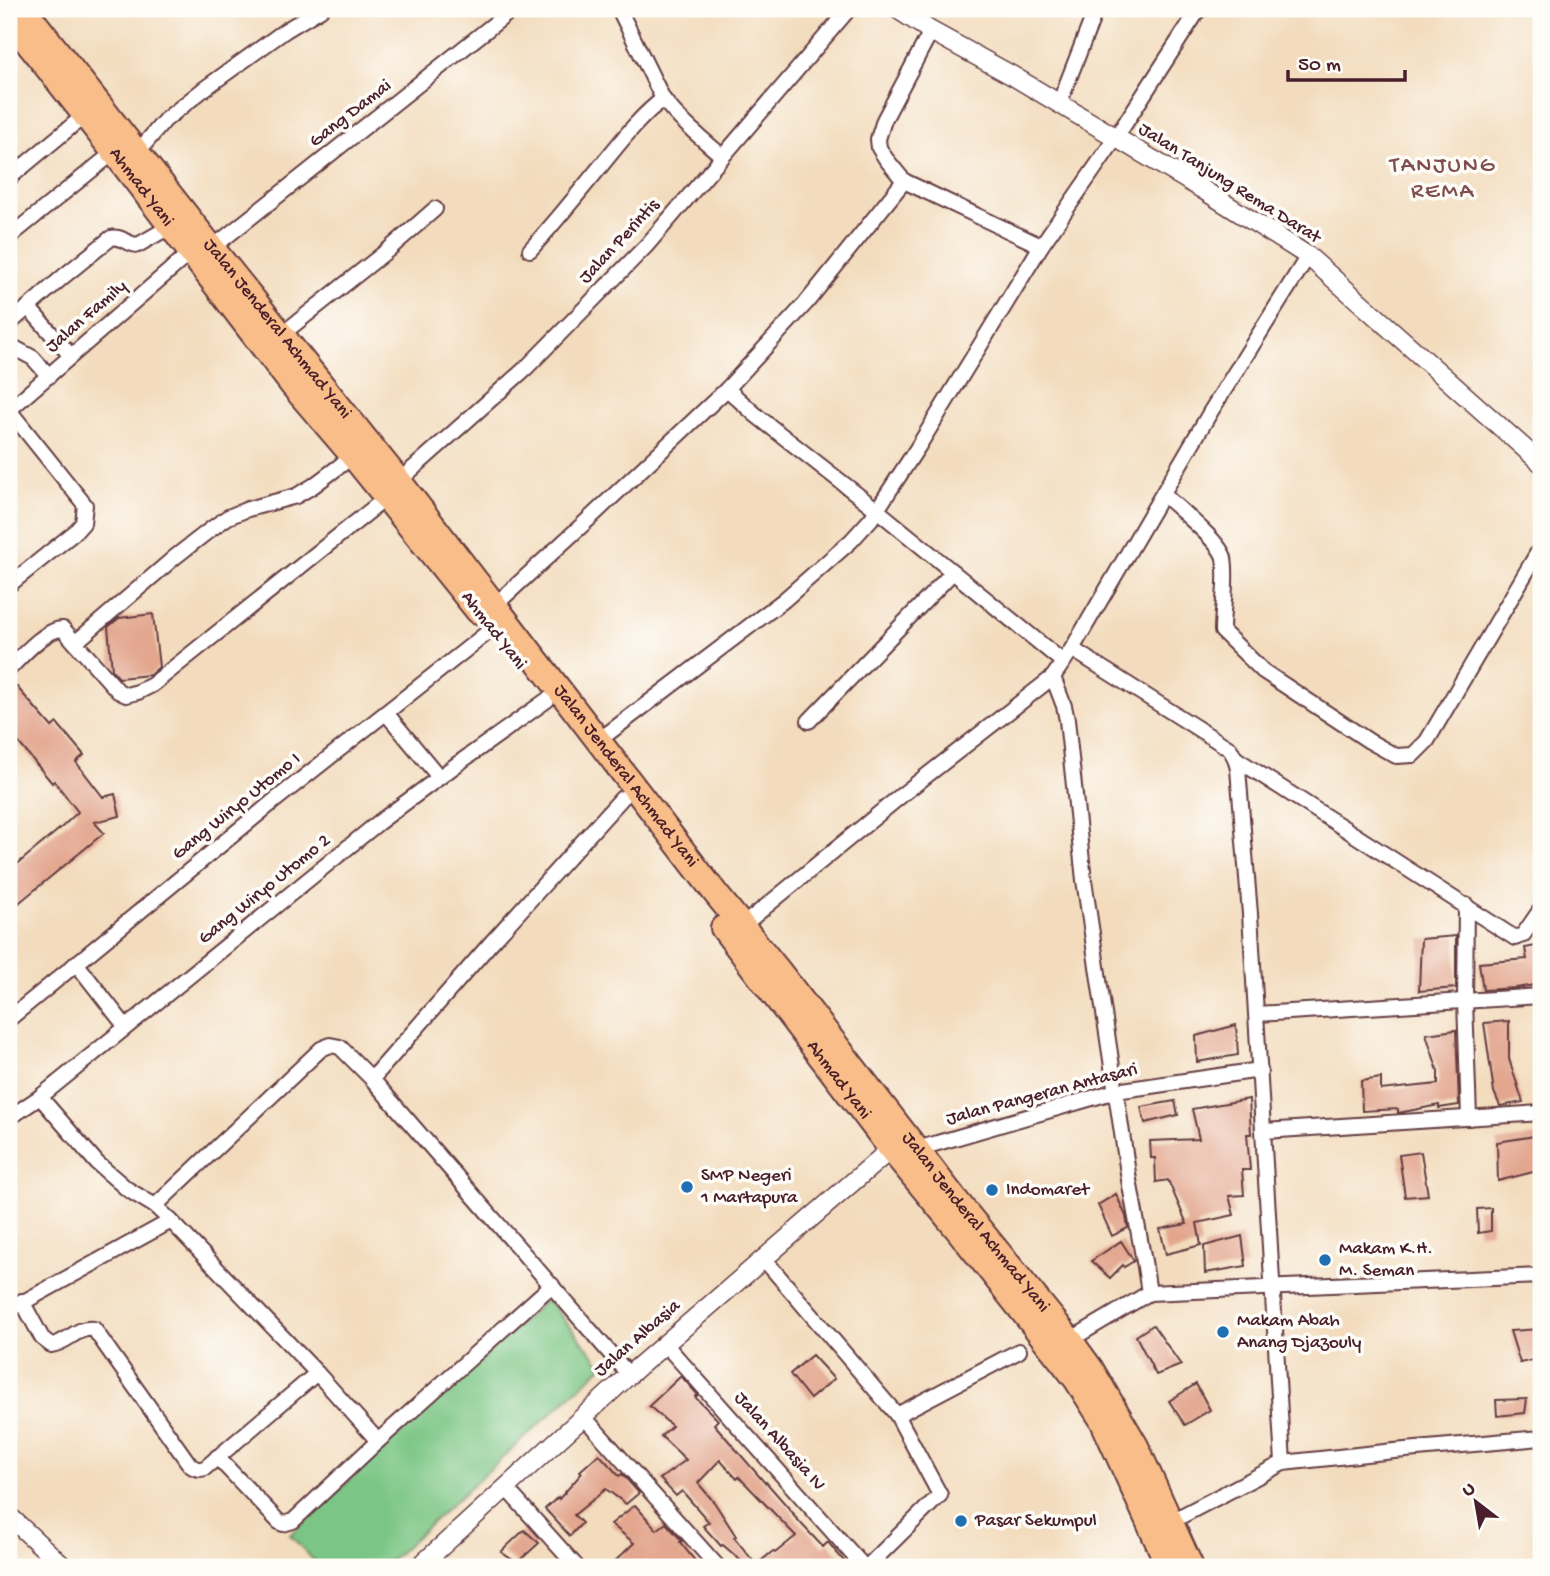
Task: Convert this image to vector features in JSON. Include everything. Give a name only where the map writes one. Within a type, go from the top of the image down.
[{"type":"highway","name":"Jalan Jenderal Achmad Yani","points":[[24,9],[125,153],[201,250],[281,335],[322,402]]},
{"type":"highway","name":"Ahmad Yani","points":[[9,19],[85,115],[125,153],[170,226],[201,250],[293,386],[322,402],[344,429],[353,456],[392,490]]},
{"type":"highway","name":"Jalan Jenderal Achmad Yani","points":[[344,429],[493,617],[598,741],[917,1149],[1001,1270],[1070,1340],[1097,1379],[1136,1446],[1191,1567]]},
{"type":"highway","name":"Ahmad Yani","points":[[493,617],[547,700],[891,1149],[1001,1270],[1102,1420],[1170,1567]]},
{"type":"street","points":[[9,237],[125,153],[204,89],[286,30],[321,9]]},
{"type":"street","name":"Gang Damai","points":[[201,250],[513,9]]},
{"type":"street","points":[[619,9],[663,99],[692,131],[722,156]]},
{"type":"street","name":"Jalan Perintis","points":[[76,642],[118,691],[126,695],[138,692],[152,685],[392,490],[526,368],[647,245],[849,9]]},
{"type":"street","points":[[1059,104],[1096,9]]},
{"type":"street","points":[[598,741],[784,600],[851,541],[871,519],[1041,246],[1115,139],[1199,9]]},
{"type":"street","name":"Jalan Tanjung Rema Darat","points":[[906,11],[931,31],[1013,76],[1308,256],[1541,463]]},
{"type":"street","points":[[931,31],[884,120],[878,139],[879,148],[904,181],[1041,246]]},
{"type":"street","points":[[530,250],[625,135],[663,99]]},
{"type":"street","points":[[9,178],[85,115]]},
{"type":"street","name":"Gang Wiryo Utomo I","points":[[9,1018],[386,713],[493,617],[592,516],[727,389],[806,303],[904,181]]},
{"type":"street","points":[[281,335],[435,209]]},
{"type":"street","points":[[9,324],[111,238],[117,237],[138,245],[170,226]]},
{"type":"street","name":"Jalan Family","points":[[9,410],[201,250]]},
{"type":"street","points":[[742,926],[903,794],[1053,677],[1073,649],[1211,411],[1308,256]]},
{"type":"street","points":[[28,307],[71,356]]},
{"type":"street","points":[[9,345],[33,358],[49,376]]},
{"type":"street","points":[[727,389],[1063,662]]},
{"type":"street","points":[[9,410],[85,505],[83,523],[75,532],[9,585]]},
{"type":"street","points":[[9,669],[52,630],[63,629],[76,642],[175,557],[228,517],[296,496],[353,456]]},
{"type":"street","points":[[1163,494],[1209,536],[1223,555],[1225,583],[1222,631],[1263,671],[1369,741],[1396,755],[1413,755],[1427,741],[1541,547]]},
{"type":"street","points":[[809,721],[953,572]]},
{"type":"street","points":[[1073,649],[1230,748],[1235,758],[1240,782],[1257,1014],[1283,1463]]},
{"type":"street","points":[[1053,677],[1067,720],[1084,880],[1149,1293]]},
{"type":"street","name":"Gang Wiryo Utomo 2","points":[[12,1115],[40,1097],[378,823],[547,700]]},
{"type":"street","points":[[386,713],[439,777]]},
{"type":"street","points":[[1235,758],[1515,938],[1523,935],[1541,909]]},
{"type":"street","points":[[372,1079],[622,798]]},
{"type":"street","points":[[1466,905],[1465,1001],[1469,1118]]},
{"type":"street","points":[[76,963],[126,1027]]},
{"type":"street","points":[[1257,1014],[1541,996]]},
{"type":"street","points":[[155,1206],[326,1046],[340,1047],[372,1079],[629,1374]]},
{"type":"street","name":"Jalan Pangeran Antasari","points":[[917,1149],[1116,1091],[1260,1070]]},
{"type":"street","points":[[40,1097],[97,1163],[171,1221],[317,1373],[378,1441]]},
{"type":"street","points":[[1264,1132],[1541,1113]]},
{"type":"street","name":"Jalan Albasia","points":[[424,1566],[505,1487],[629,1374],[891,1149]]},
{"type":"street","points":[[9,1310],[171,1221]]},
{"type":"street","points":[[763,1258],[897,1415],[940,1495],[866,1567]]},
{"type":"street","points":[[1070,1340],[1149,1293],[1541,1276]]},
{"type":"street","points":[[217,1457],[279,1522],[283,1524],[293,1521],[552,1285]]},
{"type":"street","points":[[22,1301],[42,1338],[51,1345],[81,1329],[94,1329],[190,1465],[200,1470],[317,1373]]},
{"type":"street","name":"Jalan Albasia IV","points":[[664,1343],[866,1567]]},
{"type":"street","points":[[897,1415],[1019,1351]]},
{"type":"street","points":[[583,1416],[718,1567]]},
{"type":"street","points":[[1170,1522],[1283,1463],[1541,1438]]},
{"type":"street","points":[[505,1487],[577,1567]]},
{"type":"street","points":[[9,1516],[64,1567]]},
{"type":"green space","points":[[547,1299],[603,1366],[383,1567],[320,1567],[290,1535]]},
{"type":"building","points":[[153,614],[159,667],[150,675],[119,678],[112,670],[108,627],[119,618]]},
{"type":"building","points":[[9,678],[52,727],[57,723],[84,755],[76,762],[103,797],[115,794],[120,816],[94,822],[104,833],[9,911],[9,871],[78,812],[14,737],[9,741]]},
{"type":"building","points":[[1456,936],[1456,988],[1419,991],[1421,939]]},
{"type":"building","points":[[1541,945],[1541,984],[1483,990],[1479,963],[1527,959],[1525,948]]},
{"type":"building","points":[[1509,1021],[1509,1059],[1523,1102],[1500,1106],[1494,1092],[1484,1023]]},
{"type":"building","points":[[1236,1025],[1238,1055],[1197,1062],[1196,1036]]},
{"type":"building","points":[[1456,1030],[1459,1105],[1439,1108],[1439,1105],[1398,1113],[1398,1109],[1362,1111],[1361,1081],[1381,1078],[1381,1090],[1438,1084],[1438,1071],[1426,1034]]},
{"type":"building","points":[[1249,1099],[1251,1134],[1247,1134],[1250,1170],[1242,1170],[1244,1195],[1229,1196],[1234,1215],[1197,1223],[1201,1245],[1166,1254],[1160,1229],[1187,1224],[1168,1180],[1156,1182],[1155,1158],[1151,1158],[1150,1141],[1199,1139],[1192,1109]]},
{"type":"building","points":[[1175,1101],[1178,1115],[1145,1123],[1141,1107]]},
{"type":"building","points":[[1541,1135],[1541,1170],[1498,1181],[1497,1142]]},
{"type":"building","points":[[1421,1152],[1428,1195],[1405,1197],[1399,1155]]},
{"type":"building","points":[[1116,1194],[1126,1216],[1128,1228],[1112,1236],[1098,1205]]},
{"type":"building","points":[[1491,1208],[1491,1231],[1478,1233],[1477,1209]]},
{"type":"building","points":[[1242,1236],[1246,1266],[1205,1273],[1204,1246]]},
{"type":"building","points":[[1121,1241],[1134,1261],[1124,1267],[1123,1265],[1110,1278],[1091,1261]]},
{"type":"building","points":[[1153,1325],[1181,1365],[1156,1375],[1136,1336]]},
{"type":"building","points":[[1541,1329],[1541,1358],[1520,1363],[1510,1331]]},
{"type":"building","points":[[812,1355],[834,1379],[810,1399],[790,1374]]},
{"type":"building","points":[[681,1376],[698,1395],[695,1397],[718,1420],[714,1424],[793,1515],[823,1547],[828,1542],[849,1567],[769,1567],[761,1561],[796,1536],[720,1460],[698,1483],[758,1567],[748,1567],[721,1546],[703,1526],[709,1522],[682,1491],[676,1496],[660,1479],[686,1460],[661,1436],[672,1426],[649,1406]]},
{"type":"building","points":[[1196,1384],[1210,1410],[1185,1425],[1169,1401]]},
{"type":"building","points":[[1527,1399],[1525,1413],[1497,1416],[1496,1400]]},
{"type":"building","points":[[599,1454],[639,1493],[626,1504],[606,1489],[574,1515],[582,1523],[570,1536],[545,1509],[558,1497],[559,1499],[582,1473],[580,1471]]},
{"type":"building","points":[[635,1505],[657,1530],[666,1523],[700,1567],[609,1567],[634,1543],[611,1524]]},
{"type":"building","points":[[524,1530],[539,1543],[517,1563],[501,1552]]},
{"type":"place","name":"SMP Negeri 1 Martapura","points":[[687,1187]]},
{"type":"place","name":"Indomaret","points":[[992,1190]]},
{"type":"place","name":"Makam K.H. M. Seman","points":[[1325,1260]]},
{"type":"place","name":"Makam Abah Anang Djazouly","points":[[1223,1332]]},
{"type":"place","name":"Pasar Sekumpul","points":[[961,1521]]},
{"type":"district","name":"TANJUNG REMA","points":[[1443,179]]}]
